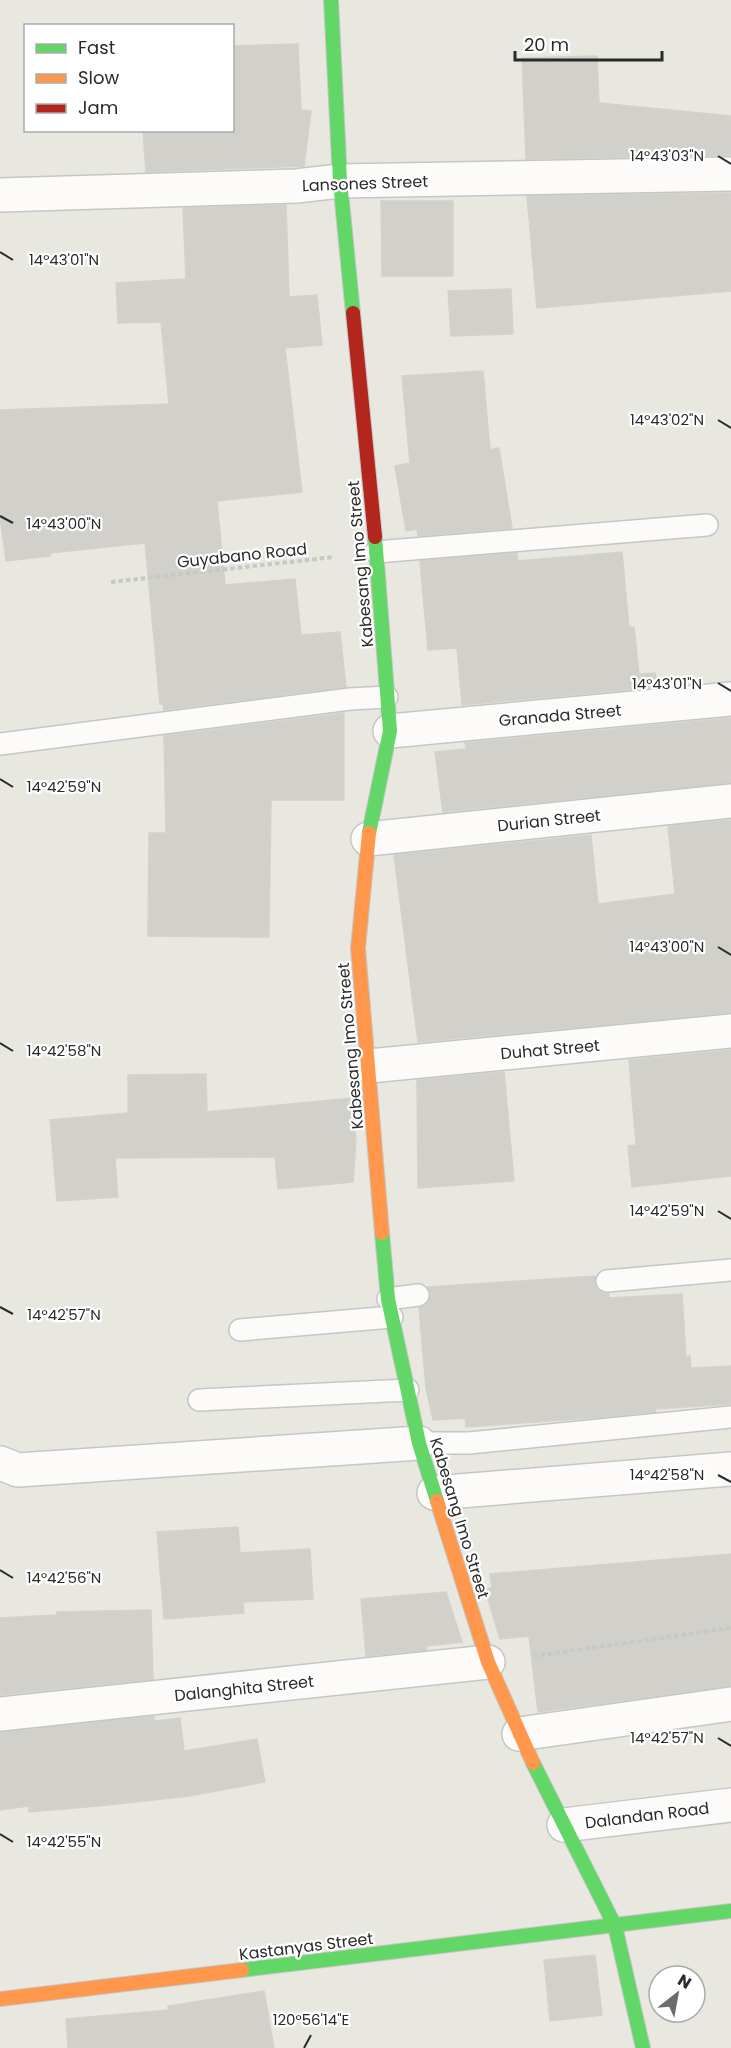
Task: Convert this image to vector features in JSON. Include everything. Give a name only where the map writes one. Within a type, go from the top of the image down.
[{"type":"main road","name":"Kabesang Imo Street","points":[[331,0],[340,181],[376,552],[390,731],[368,839],[358,948],[390,1308],[419,1443],[488,1662],[519,1734],[615,1926],[643,2048]]},
{"type":"main road","name":"Kastanyas Street","points":[[0,1999],[731,1911]]},
{"type":"street","name":"Lansones Street","points":[[0,195],[296,186],[340,181],[731,174]]},
{"type":"street","name":"Granada Street","points":[[390,731],[731,699]]},
{"type":"street","name":"Durian Street","points":[[368,839],[731,801]]},
{"type":"street","name":"Duhat Street","points":[[369,1066],[731,1031]]},
{"type":"street","points":[[0,1463],[18,1470],[419,1443]]},
{"type":"street","points":[[434,1493],[731,1469]]},
{"type":"street","name":"Dalanghita Street","points":[[0,1714],[488,1662]]},
{"type":"street","points":[[519,1734],[731,1704]]},
{"type":"street","name":"Dalandan Road","points":[[564,1825],[731,1805]]},
{"type":"lane","points":[[376,552],[707,525]]},
{"type":"lane","points":[[0,744],[350,699],[387,697]]},
{"type":"lane","points":[[607,1281],[731,1270]]},
{"type":"lane","points":[[240,1330],[390,1308],[418,1295]]},
{"type":"lane","points":[[199,1400],[408,1390]]},
{"type":"lane","points":[[419,1443],[469,1443],[731,1418]]},
{"type":"path","name":"Guyabano Road","points":[[111,582],[376,552]]},
{"type":"path","points":[[488,1662],[731,1628]]},
{"type":"building","points":[[298,44],[301,110],[311,111],[304,166],[146,172],[143,132],[234,132],[234,46]]},
{"type":"building","points":[[597,56],[599,103],[731,116],[731,155],[526,159],[522,58]]},
{"type":"building","points":[[731,193],[731,291],[537,308],[527,196]]},
{"type":"building","points":[[381,201],[453,201],[453,276],[382,276]]},
{"type":"building","points":[[286,205],[289,297],[317,295],[322,345],[285,348],[302,492],[217,501],[225,585],[295,579],[301,635],[340,632],[346,687],[164,710],[163,704],[160,704],[145,543],[50,553],[50,556],[6,561],[0,517],[0,410],[169,404],[161,322],[118,323],[116,283],[186,279],[183,208]]},
{"type":"building","points":[[511,289],[513,334],[451,336],[448,291]]},
{"type":"building","points":[[483,371],[490,450],[499,448],[512,528],[418,536],[417,529],[406,531],[395,466],[410,463],[402,376]]},
{"type":"building","points":[[622,552],[629,627],[634,627],[639,674],[655,673],[657,687],[462,705],[457,648],[428,650],[420,561],[517,553],[518,561]]},
{"type":"building","points":[[344,713],[344,800],[271,800],[269,937],[148,936],[149,833],[166,833],[164,736]]},
{"type":"building","points":[[731,718],[731,783],[443,812],[435,752],[466,749],[465,743]]},
{"type":"building","points":[[731,820],[731,1013],[418,1042],[394,855],[591,835],[598,904],[675,894],[668,826]]},
{"type":"building","points":[[731,1050],[731,1176],[632,1187],[628,1146],[636,1145],[629,1060]]},
{"type":"building","points":[[504,1072],[514,1181],[418,1188],[417,1080]]},
{"type":"building","points":[[206,1074],[207,1112],[352,1098],[356,1141],[353,1182],[278,1189],[275,1157],[115,1158],[118,1197],[57,1201],[50,1120],[128,1113],[128,1075]]},
{"type":"building","points":[[595,1276],[596,1288],[602,1293],[609,1294],[609,1298],[682,1294],[686,1357],[690,1356],[691,1368],[731,1366],[731,1404],[655,1409],[656,1412],[592,1418],[466,1427],[465,1418],[433,1420],[426,1388],[419,1308],[429,1300],[431,1294],[428,1287]]},
{"type":"building","points":[[238,1527],[240,1553],[310,1549],[313,1599],[243,1602],[244,1613],[164,1619],[157,1532]]},
{"type":"building","points":[[731,1554],[731,1686],[538,1712],[529,1636],[500,1639],[485,1589],[492,1588],[490,1574]]},
{"type":"building","points":[[446,1592],[462,1642],[426,1646],[427,1650],[366,1656],[361,1599]]},
{"type":"building","points":[[151,1610],[153,1679],[0,1695],[0,1618],[57,1615],[57,1612]]},
{"type":"building","points":[[154,1716],[154,1721],[180,1718],[184,1751],[257,1739],[265,1782],[189,1796],[98,1806],[29,1812],[29,1806],[0,1810],[0,1732]]},
{"type":"building","points":[[595,1955],[602,2015],[550,2021],[544,1960]]},
{"type":"building","points":[[264,1991],[274,2048],[68,2048],[66,2019],[169,2010],[168,2006]]},
{"type":"traffic: fast","points":[[331,0],[340,181],[353,313]]},
{"type":"traffic: fast","points":[[369,833],[390,731],[375,537]]},
{"type":"traffic: fast","points":[[382,1233],[388,1299],[419,1443],[437,1501]]},
{"type":"traffic: fast","points":[[533,1763],[615,1926],[643,2048]]},
{"type":"traffic: fast","points":[[242,1970],[731,1911]]},
{"type":"traffic: slow","points":[[369,833],[358,948],[382,1233]]},
{"type":"traffic: slow","points":[[437,1501],[488,1662],[533,1763]]},
{"type":"traffic: slow","points":[[0,1999],[242,1970]]},
{"type":"traffic: jam","points":[[353,313],[375,537]]}]
